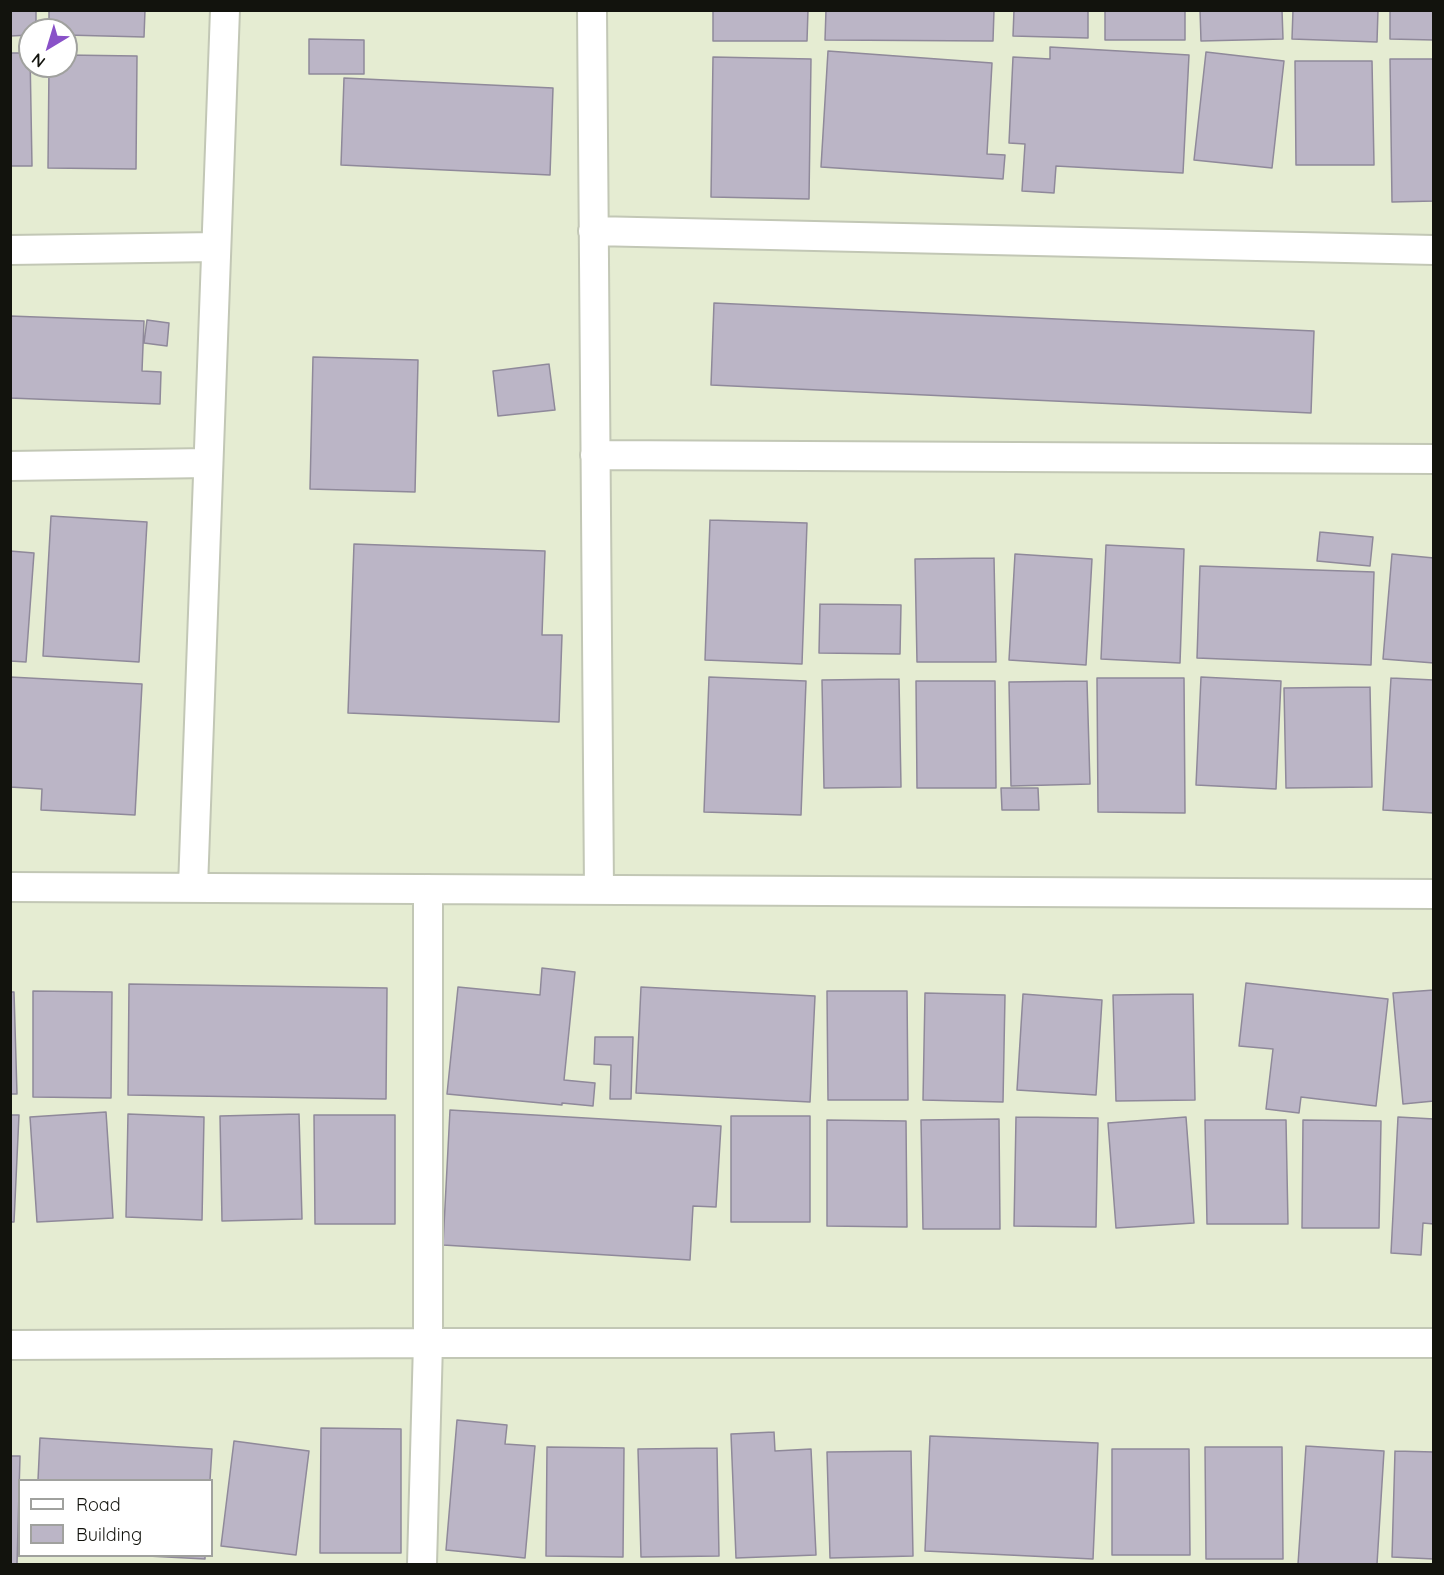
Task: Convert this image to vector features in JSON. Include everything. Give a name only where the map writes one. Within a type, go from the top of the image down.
[{"type":"street","points":[[193,887],[225,10]]},
{"type":"street","points":[[592,10],[599,890]]},
{"type":"street","points":[[593,231],[1434,250]]},
{"type":"street","points":[[10,250],[216,247]]},
{"type":"street","points":[[596,455],[1434,459]]},
{"type":"street","points":[[10,466],[208,463]]},
{"type":"street","points":[[10,887],[1434,894]]},
{"type":"street","points":[[422,1564],[428,1343],[428,889]]},
{"type":"street","points":[[10,1345],[1434,1343]]},
{"type":"shaded area","points":[[11,11],[1433,11],[1433,1564],[11,1564]]},
{"type":"building","points":[[10,10],[36,10],[36,18],[18,18],[18,36],[10,36]]},
{"type":"building","points":[[49,10],[145,10],[144,37],[78,35],[78,18],[49,18]]},
{"type":"building","points":[[713,10],[808,10],[807,41],[713,41]]},
{"type":"building","points":[[826,10],[994,10],[993,41],[825,40]]},
{"type":"building","points":[[1014,10],[1088,10],[1088,38],[1013,36]]},
{"type":"building","points":[[1105,10],[1185,10],[1185,40],[1105,40]]},
{"type":"building","points":[[1200,10],[1282,10],[1283,39],[1201,41]]},
{"type":"building","points":[[1293,10],[1378,10],[1377,42],[1292,39]]},
{"type":"building","points":[[1390,10],[1434,10],[1434,40],[1390,39]]},
{"type":"building","points":[[309,39],[364,40],[364,74],[309,74]]},
{"type":"building","points":[[1050,47],[1189,55],[1183,173],[1056,166],[1054,193],[1022,191],[1025,144],[1009,143],[1013,57],[1050,59]]},
{"type":"building","points":[[828,51],[992,63],[987,154],[1005,155],[1003,179],[821,167]]},
{"type":"building","points":[[1206,52],[1284,61],[1272,168],[1194,160]]},
{"type":"building","points":[[10,53],[18,53],[18,78],[30,78],[32,166],[10,166]]},
{"type":"building","points":[[78,55],[137,56],[136,169],[48,168],[49,78],[78,78]]},
{"type":"building","points":[[713,57],[811,59],[809,199],[711,197]]},
{"type":"building","points":[[1390,59],[1434,59],[1434,201],[1392,202]]},
{"type":"building","points":[[1295,61],[1372,61],[1374,165],[1296,165]]},
{"type":"building","points":[[344,78],[553,88],[550,175],[341,165]]},
{"type":"building","points":[[714,303],[1314,331],[1311,413],[711,385]]},
{"type":"building","points":[[10,316],[144,321],[142,371],[161,372],[160,404],[10,398]]},
{"type":"building","points":[[147,320],[169,323],[167,346],[144,343]]},
{"type":"building","points":[[313,357],[418,360],[415,492],[310,489]]},
{"type":"building","points":[[549,364],[555,410],[498,416],[493,371]]},
{"type":"building","points":[[51,516],[147,522],[139,662],[43,656]]},
{"type":"building","points":[[710,520],[807,523],[802,664],[705,660]]},
{"type":"building","points":[[1320,532],[1373,537],[1370,566],[1317,561]]},
{"type":"building","points":[[354,544],[545,551],[542,635],[562,635],[559,722],[348,713]]},
{"type":"building","points":[[1106,545],[1184,549],[1180,663],[1101,659]]},
{"type":"building","points":[[10,551],[34,553],[26,662],[10,661]]},
{"type":"building","points":[[1015,554],[1092,559],[1086,665],[1009,660]]},
{"type":"building","points":[[1392,554],[1434,558],[1434,663],[1383,659]]},
{"type":"building","points":[[994,558],[996,662],[917,662],[915,559]]},
{"type":"building","points":[[1200,566],[1374,572],[1371,665],[1197,658]]},
{"type":"building","points":[[820,604],[901,605],[900,654],[819,653]]},
{"type":"building","points":[[10,677],[142,684],[135,815],[41,810],[42,789],[10,787]]},
{"type":"building","points":[[709,677],[806,681],[801,815],[704,812]]},
{"type":"building","points":[[1201,677],[1281,681],[1276,789],[1196,785]]},
{"type":"building","points":[[1097,678],[1184,678],[1185,813],[1098,812]]},
{"type":"building","points":[[1391,678],[1434,680],[1434,813],[1383,810]]},
{"type":"building","points":[[899,679],[901,787],[824,788],[822,680]]},
{"type":"building","points":[[916,681],[995,681],[996,788],[917,788]]},
{"type":"building","points":[[1087,681],[1090,784],[1011,786],[1009,682]]},
{"type":"building","points":[[1370,687],[1372,787],[1286,788],[1284,688]]},
{"type":"building","points":[[1001,788],[1038,788],[1039,810],[1002,810]]},
{"type":"building","points":[[542,968],[575,972],[564,1080],[595,1083],[593,1106],[447,1094],[458,987],[540,995]]},
{"type":"building","points":[[1246,983],[1388,999],[1376,1106],[1301,1097],[1299,1113],[1266,1109],[1273,1049],[1239,1046]]},
{"type":"building","points":[[129,984],[387,988],[386,1099],[128,1095]]},
{"type":"building","points":[[641,987],[815,996],[810,1102],[636,1093]]},
{"type":"building","points":[[1434,990],[1434,1101],[1403,1104],[1393,993]]},
{"type":"building","points":[[33,991],[112,992],[111,1098],[33,1097]]},
{"type":"building","points":[[827,991],[907,991],[908,1100],[828,1100]]},
{"type":"building","points":[[10,992],[14,992],[17,1094],[10,1094]]},
{"type":"building","points":[[925,993],[1005,995],[1003,1102],[923,1100]]},
{"type":"building","points":[[1023,994],[1102,1000],[1096,1095],[1017,1090]]},
{"type":"building","points":[[1193,994],[1195,1100],[1116,1101],[1113,995]]},
{"type":"building","points":[[595,1037],[633,1037],[631,1099],[610,1099],[611,1065],[594,1064]]},
{"type":"building","points":[[450,1110],[721,1126],[716,1207],[693,1206],[690,1260],[443,1245]]},
{"type":"building","points":[[106,1112],[113,1218],[37,1222],[30,1117]]},
{"type":"building","points":[[128,1114],[204,1117],[202,1220],[126,1217]]},
{"type":"building","points":[[299,1114],[302,1219],[222,1221],[220,1116]]},
{"type":"building","points":[[10,1115],[19,1115],[14,1222],[10,1222]]},
{"type":"building","points":[[314,1115],[395,1115],[395,1224],[315,1224]]},
{"type":"building","points":[[731,1116],[810,1116],[810,1222],[731,1222]]},
{"type":"building","points":[[1016,1117],[1098,1118],[1096,1227],[1014,1226]]},
{"type":"building","points":[[1186,1117],[1194,1223],[1116,1228],[1108,1123]]},
{"type":"building","points":[[1398,1117],[1434,1119],[1434,1224],[1423,1223],[1421,1255],[1391,1253]]},
{"type":"building","points":[[999,1119],[1000,1229],[923,1229],[921,1120]]},
{"type":"building","points":[[827,1120],[906,1121],[907,1227],[827,1226]]},
{"type":"building","points":[[1205,1120],[1286,1120],[1288,1224],[1207,1224]]},
{"type":"building","points":[[1303,1120],[1381,1121],[1379,1228],[1302,1228]]},
{"type":"building","points":[[457,1420],[507,1425],[505,1444],[535,1446],[525,1558],[446,1550]]},
{"type":"building","points":[[321,1428],[401,1429],[401,1553],[320,1553]]},
{"type":"building","points":[[774,1432],[775,1451],[811,1449],[816,1555],[736,1558],[731,1434]]},
{"type":"building","points":[[930,1436],[1098,1443],[1093,1559],[925,1551]]},
{"type":"building","points":[[40,1438],[212,1449],[210,1479],[38,1479]]},
{"type":"building","points":[[234,1441],[309,1451],[296,1555],[221,1546]]},
{"type":"building","points":[[1306,1446],[1384,1451],[1377,1564],[1298,1564]]},
{"type":"building","points":[[547,1447],[624,1448],[623,1557],[546,1556]]},
{"type":"building","points":[[1205,1447],[1282,1447],[1283,1559],[1206,1559]]},
{"type":"building","points":[[717,1448],[719,1556],[641,1557],[638,1449]]},
{"type":"building","points":[[1112,1449],[1189,1449],[1190,1555],[1112,1555]]},
{"type":"building","points":[[911,1451],[913,1556],[830,1558],[827,1452]]},
{"type":"building","points":[[1395,1451],[1434,1452],[1434,1559],[1392,1557]]},
{"type":"building","points":[[10,1456],[20,1456],[17,1564],[10,1564]]},
{"type":"building","points":[[167,1557],[205,1557],[205,1559]]}]
